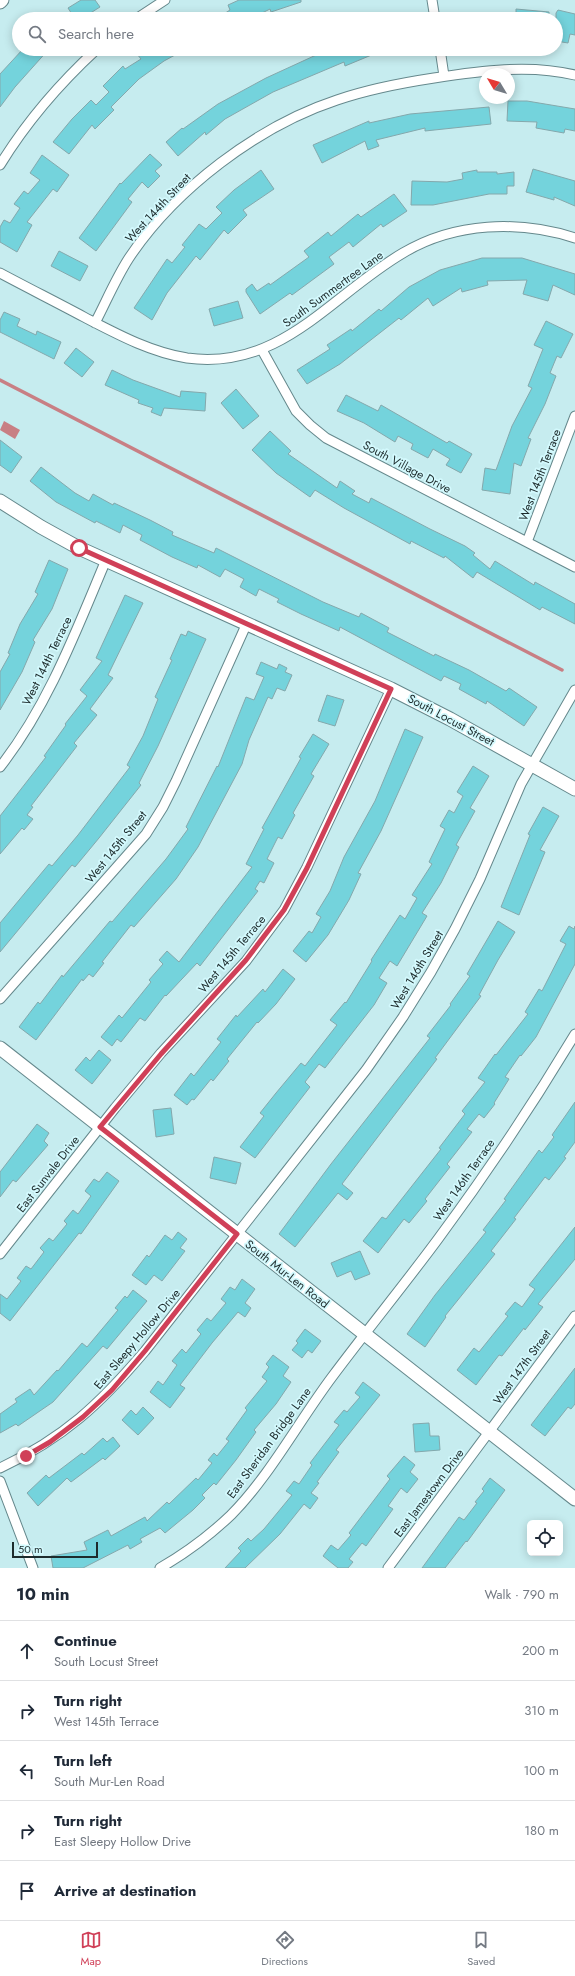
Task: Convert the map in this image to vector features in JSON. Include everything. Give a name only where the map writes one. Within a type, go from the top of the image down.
[{"type":"main road","name":"South Locust Street","points":[[0,501],[41,527],[106,560],[391,689],[450,719],[575,789]]},
{"type":"main road","name":"South Mur-Len Road","points":[[0,1048],[575,1499]]},
{"type":"street","points":[[147,12],[165,0]]},
{"type":"street","points":[[432,0],[434,12]]},
{"type":"street","points":[[0,165],[17,138],[44,103],[70,74],[89,56]]},
{"type":"street","points":[[441,56],[444,76]]},
{"type":"street","name":"West 144th Street","points":[[96,323],[128,260],[172,206],[200,179],[232,154],[269,131],[301,114],[336,100],[378,87],[444,76],[501,70],[537,70],[575,75]]},
{"type":"street","name":"South Summertree Lane","points":[[0,273],[138,344],[165,354],[189,358],[217,358],[262,350],[296,332],[397,256],[430,240],[452,233],[482,227],[512,226],[550,231],[575,238]]},
{"type":"street","name":"South Village Drive","points":[[262,350],[296,410],[310,425],[326,438],[575,567]]},
{"type":"street","name":"West 145th Terrace","points":[[527,542],[575,416]]},
{"type":"street","name":"West 144th Terrace","points":[[0,767],[25,731],[54,678],[106,560]]},
{"type":"street","name":"West 145th Street","points":[[0,999],[146,834],[163,807],[176,781],[247,623]]},
{"type":"street","name":"West 145th Terrace","points":[[100,1127],[161,1054],[246,960],[284,910],[307,868],[391,689]]},
{"type":"street","name":"West 146th Street","points":[[237,1234],[366,1070],[407,1011],[455,928],[480,880],[509,808],[575,690]]},
{"type":"street","name":"West 146th Terrace","points":[[365,1335],[439,1238],[545,1084],[575,1034]]},
{"type":"street","name":"East Sunvale Drive","points":[[0,1254],[100,1127]]},
{"type":"street","name":"East Sleepy Hollow Drive","points":[[0,1468],[26,1456],[50,1442],[83,1417],[112,1390],[150,1345],[237,1234]]},
{"type":"street","name":"West 147th Street","points":[[489,1432],[575,1316]]},
{"type":"street","name":"East Sheridan Bridge Lane","points":[[160,1568],[185,1553],[232,1514],[255,1487],[302,1418],[365,1335]]},
{"type":"street","name":"East Jamestown Drive","points":[[388,1568],[489,1432]]},
{"type":"street","points":[[0,1481],[33,1568]]},
{"type":"shaded area","points":[[4,421],[20,430],[15,439],[0,430]]},
{"type":"building","points":[[81,0],[95,0],[100,7],[92,12],[71,12],[68,8]]},
{"type":"building","points":[[239,0],[301,0],[301,2],[271,12],[270,9],[264,12],[227,12],[230,10],[228,5]]},
{"type":"building","points":[[516,9],[549,12],[516,12]]},
{"type":"building","points":[[558,10],[575,14],[575,35],[570,34],[568,43],[563,42],[563,12],[557,12]]},
{"type":"building","points":[[17,56],[43,56],[15,87],[0,107],[0,74]]},
{"type":"building","points":[[139,56],[173,56],[139,79],[111,107],[114,110],[95,129],[92,125],[69,154],[53,142],[72,119],[91,100],[96,105],[109,92],[103,86],[123,66],[125,69],[141,59]]},
{"type":"building","points":[[314,56],[369,56],[345,66],[344,62],[273,92],[225,119],[206,135],[205,132],[178,156],[166,142],[182,128],[183,129],[218,104],[266,78]]},
{"type":"building","points":[[515,101],[527,101],[575,109],[575,131],[565,129],[564,133],[536,128],[537,122],[507,121],[508,104],[515,104]]},
{"type":"building","points":[[489,107],[491,124],[425,131],[425,128],[376,140],[379,146],[368,150],[365,141],[322,163],[313,145],[369,121],[369,123],[410,114]]},
{"type":"building","points":[[150,154],[162,165],[155,171],[160,176],[148,188],[142,182],[128,199],[132,202],[96,251],[79,238],[120,183],[121,184]]},
{"type":"building","points":[[42,155],[69,175],[57,192],[53,189],[27,222],[32,225],[17,252],[0,242],[0,227],[4,220],[10,223],[20,208],[14,204],[24,191],[28,194],[40,180],[30,173]]},
{"type":"building","points":[[533,169],[575,181],[575,206],[554,197],[554,200],[526,192]]},
{"type":"building","points":[[261,170],[274,189],[243,210],[247,215],[228,234],[224,230],[200,260],[196,256],[167,293],[152,320],[134,308],[167,259],[172,263],[185,247],[182,245],[199,224],[206,229],[222,213],[216,207],[234,190]]},
{"type":"building","points":[[477,170],[477,172],[497,172],[497,174],[514,172],[514,186],[507,186],[507,194],[489,194],[433,205],[411,205],[412,181],[447,182],[463,179],[462,173]]},
{"type":"building","points":[[394,194],[407,211],[383,227],[381,224],[353,247],[349,242],[329,257],[334,264],[292,295],[290,293],[260,314],[246,292],[246,289],[252,284],[257,291],[269,283],[270,285],[309,257],[304,251],[328,232],[331,236],[358,214],[361,217]]},
{"type":"building","points":[[59,251],[88,266],[80,281],[51,266]]},
{"type":"building","points":[[482,258],[522,258],[575,274],[575,295],[553,285],[548,301],[523,294],[527,280],[487,281],[488,285],[462,292],[461,288],[433,306],[428,298],[401,320],[399,318],[340,364],[307,384],[297,370],[330,349],[327,345],[351,329],[352,331],[379,309],[381,311],[409,287],[440,270]]},
{"type":"building","points":[[238,301],[243,318],[214,326],[209,309]]},
{"type":"building","points":[[4,312],[20,319],[17,326],[36,335],[37,331],[61,342],[54,359],[0,332],[0,320]]},
{"type":"building","points":[[546,321],[573,334],[561,358],[557,356],[550,373],[556,376],[545,404],[528,438],[531,439],[521,466],[514,463],[510,494],[482,490],[485,468],[496,470],[512,426],[532,388],[528,386],[543,349],[534,345]]},
{"type":"building","points":[[76,348],[94,362],[82,377],[64,363]]},
{"type":"building","points":[[112,370],[133,380],[180,397],[181,391],[206,393],[205,411],[164,408],[161,416],[151,412],[153,408],[138,403],[139,400],[105,385]]},
{"type":"building","points":[[236,389],[259,416],[243,429],[221,403]]},
{"type":"building","points":[[346,395],[378,411],[381,405],[447,443],[449,441],[472,454],[461,473],[446,465],[450,459],[433,449],[428,458],[411,449],[413,444],[398,436],[395,442],[364,423],[337,411]]},
{"type":"building","points":[[270,431],[291,451],[288,454],[337,488],[340,481],[355,491],[352,494],[369,503],[371,498],[465,546],[475,553],[473,555],[490,569],[495,561],[534,585],[535,582],[575,604],[575,624],[542,607],[540,610],[477,572],[473,578],[445,556],[444,558],[411,541],[410,544],[344,508],[315,490],[310,497],[276,473],[252,450]]},
{"type":"building","points":[[0,440],[22,457],[11,473],[0,465]]},
{"type":"building","points":[[41,467],[75,493],[89,501],[93,494],[113,505],[114,503],[150,520],[173,532],[172,535],[214,553],[216,548],[323,602],[359,617],[361,613],[389,628],[387,632],[434,656],[435,654],[469,670],[506,691],[509,688],[537,707],[524,726],[487,701],[486,704],[459,689],[461,684],[444,676],[441,681],[340,627],[339,631],[277,602],[279,599],[259,589],[256,596],[240,587],[244,579],[225,569],[220,577],[198,565],[197,568],[172,557],[140,540],[142,535],[123,525],[120,533],[96,521],[95,523],[56,502],[30,481]]},
{"type":"building","points":[[49,560],[68,569],[52,609],[33,640],[35,642],[22,672],[0,710],[0,672],[10,654],[8,653],[20,624],[38,594],[35,592]]},
{"type":"building","points":[[125,595],[143,603],[108,675],[113,678],[90,709],[97,715],[74,743],[77,746],[31,806],[33,807],[27,815],[33,819],[24,830],[22,828],[0,854],[0,816],[46,757],[44,756],[66,725],[65,724],[87,696],[80,690],[102,661],[96,658]]},
{"type":"building","points":[[188,631],[206,639],[158,746],[139,783],[141,785],[75,867],[72,865],[0,952],[0,923],[49,864],[52,866],[78,835],[130,767],[127,765],[143,736],[158,699],[155,697],[172,660],[170,659],[181,634],[186,636]]},
{"type":"building","points":[[261,662],[277,669],[279,664],[287,668],[285,672],[292,675],[285,691],[277,688],[272,699],[268,697],[249,740],[242,764],[198,847],[176,879],[134,927],[131,925],[102,962],[104,963],[93,977],[89,974],[83,981],[82,979],[36,1040],[19,1027],[38,1002],[40,1004],[62,975],[63,977],[110,921],[112,922],[166,859],[188,829],[186,827],[217,766],[218,767],[246,697],[254,700],[264,677],[256,674]]},
{"type":"building","points":[[327,695],[344,700],[335,726],[318,721]]},
{"type":"building","points":[[405,729],[423,737],[381,831],[358,873],[361,874],[349,900],[328,935],[306,962],[293,951],[309,931],[312,933],[321,917],[316,914],[330,891],[344,857],[375,801]]},
{"type":"building","points":[[313,734],[329,744],[311,774],[314,776],[293,813],[295,815],[282,839],[278,837],[267,859],[274,863],[264,883],[260,881],[255,889],[258,891],[200,966],[197,963],[166,996],[165,995],[145,1021],[140,1018],[121,1042],[117,1039],[112,1046],[101,1037],[119,1015],[122,1018],[151,982],[149,980],[163,964],[159,960],[167,951],[179,962],[252,867],[246,864],[264,829],[262,828],[301,758],[299,757]]},
{"type":"building","points":[[473,766],[489,776],[470,808],[475,811],[456,845],[459,847],[441,883],[422,913],[427,916],[397,966],[390,961],[379,978],[387,983],[374,1005],[325,1068],[319,1064],[305,1082],[310,1087],[255,1158],[240,1147],[264,1116],[260,1113],[301,1063],[305,1066],[337,1025],[330,1020],[345,1002],[346,1003],[400,915],[405,919],[417,898],[412,895],[432,864],[429,862],[445,829],[440,826],[449,810],[454,813],[463,796],[457,792]]},
{"type":"building","points":[[543,807],[559,816],[540,850],[545,852],[519,915],[501,907],[530,835],[528,834]]},
{"type":"building","points":[[498,921],[515,932],[479,995],[481,996],[435,1058],[437,1059],[342,1184],[353,1193],[347,1200],[338,1193],[295,1247],[279,1234],[331,1164],[430,1038],[427,1036],[451,1005],[450,1004],[470,976],[467,974]]},
{"type":"building","points":[[569,926],[574,929],[575,926],[575,964],[536,1037],[521,1056],[520,1055],[505,1077],[509,1079],[494,1103],[495,1104],[484,1118],[479,1114],[467,1129],[472,1132],[447,1164],[450,1167],[425,1199],[427,1201],[409,1223],[404,1219],[378,1253],[363,1241],[382,1217],[386,1219],[441,1149],[439,1148],[465,1114],[462,1111],[485,1082],[478,1078],[495,1054],[496,1055],[528,1014],[525,1012],[539,989],[542,991],[566,944],[560,941]]},
{"type":"building","points":[[283,969],[295,979],[276,1004],[258,1023],[257,1022],[227,1059],[229,1061],[213,1081],[211,1079],[194,1100],[192,1099],[187,1105],[174,1095],[191,1073],[194,1076],[221,1042],[217,1039],[236,1015],[237,1017],[263,989],[265,992]]},
{"type":"building","points":[[99,1050],[111,1060],[92,1084],[75,1070],[86,1057],[90,1061]]},
{"type":"building","points":[[575,1102],[575,1142],[564,1157],[566,1158],[549,1180],[545,1177],[514,1218],[516,1219],[491,1251],[495,1254],[445,1316],[446,1317],[425,1347],[407,1334],[435,1295],[486,1232],[483,1230],[506,1200],[504,1199],[539,1150],[542,1153],[554,1137],[552,1135]]},
{"type":"building","points":[[171,1108],[174,1134],[156,1137],[153,1110]]},
{"type":"building","points":[[37,1124],[49,1133],[44,1141],[48,1145],[16,1182],[13,1180],[0,1197],[0,1172]]},
{"type":"building","points":[[214,1157],[241,1163],[236,1184],[210,1178]]},
{"type":"building","points":[[107,1172],[119,1181],[81,1234],[79,1233],[10,1321],[0,1313],[0,1294],[7,1299],[21,1281],[17,1278],[26,1266],[31,1269],[44,1252],[40,1248],[49,1238],[53,1241],[67,1224],[64,1221],[73,1210],[78,1214],[91,1196],[85,1191],[94,1179],[99,1182]]},
{"type":"building","points":[[575,1227],[575,1259],[538,1304],[543,1307],[525,1330],[524,1328],[502,1356],[499,1355],[476,1385],[457,1370],[474,1348],[479,1352],[508,1316],[505,1314],[515,1302],[522,1307],[535,1289],[529,1285]]},
{"type":"building","points":[[178,1232],[187,1239],[180,1248],[185,1251],[162,1281],[154,1275],[146,1285],[132,1275],[147,1255],[149,1257],[165,1235],[172,1240]]},
{"type":"building","points":[[360,1251],[370,1274],[355,1280],[351,1271],[337,1277],[331,1263]]},
{"type":"building","points":[[242,1279],[255,1289],[245,1303],[251,1308],[245,1317],[238,1312],[212,1343],[180,1385],[185,1388],[170,1408],[150,1392],[158,1381],[163,1385],[177,1365],[172,1361],[182,1349],[186,1353],[201,1334],[197,1330],[207,1318],[211,1321],[226,1303],[221,1299],[230,1287],[235,1290]]},
{"type":"building","points":[[133,1290],[147,1301],[107,1349],[103,1346],[53,1402],[18,1426],[16,1424],[0,1433],[0,1414],[17,1402],[15,1399],[30,1389],[34,1395],[57,1370],[58,1371],[82,1343],[87,1347],[118,1310],[115,1308],[125,1296],[127,1298]]},
{"type":"building","points":[[305,1329],[321,1341],[312,1353],[308,1350],[302,1358],[292,1350],[298,1343],[296,1341]]},
{"type":"building","points":[[273,1355],[289,1367],[283,1376],[291,1382],[276,1404],[254,1430],[256,1432],[236,1460],[216,1485],[214,1483],[202,1495],[205,1498],[193,1510],[165,1533],[160,1528],[140,1539],[142,1542],[130,1549],[128,1545],[83,1568],[53,1568],[51,1556],[87,1550],[84,1542],[108,1530],[111,1536],[145,1517],[147,1521],[167,1502],[169,1504],[196,1478],[198,1480],[212,1463],[208,1460],[214,1453],[217,1456],[229,1441],[226,1439],[247,1410],[245,1408],[267,1381],[262,1377],[269,1367],[266,1364]]},
{"type":"building","points":[[575,1368],[575,1404],[571,1409],[568,1407],[545,1436],[531,1425]]},
{"type":"building","points":[[363,1382],[380,1395],[336,1450],[339,1452],[317,1482],[319,1483],[311,1493],[318,1498],[310,1509],[304,1504],[280,1534],[245,1568],[225,1568],[241,1551],[238,1548],[248,1538],[251,1541],[264,1529],[292,1495],[286,1491],[294,1481],[299,1484],[312,1465],[310,1463],[339,1425],[334,1422],[344,1410],[347,1412],[360,1397],[355,1393]]},
{"type":"building","points":[[143,1407],[154,1418],[138,1435],[122,1420],[131,1410],[136,1415]]},
{"type":"building","points":[[429,1423],[430,1436],[439,1436],[440,1450],[415,1452],[413,1424]]},
{"type":"building","points":[[113,1437],[120,1446],[105,1460],[103,1458],[71,1482],[67,1478],[38,1506],[27,1493],[46,1475],[49,1478],[82,1453],[84,1455],[103,1438],[107,1442]]},
{"type":"building","points":[[404,1456],[415,1465],[410,1472],[418,1479],[407,1493],[401,1488],[388,1506],[393,1509],[366,1546],[362,1543],[349,1559],[353,1562],[348,1568],[338,1568],[323,1556],[331,1545],[338,1550],[351,1535],[349,1533],[390,1479],[387,1476]]},
{"type":"building","points":[[490,1478],[505,1490],[467,1542],[466,1541],[445,1568],[422,1568],[459,1517],[464,1520],[477,1503],[475,1502],[484,1491],[482,1489]]},
{"type":"waterway","points":[[0,380],[562,670]]},
{"type":"route","points":[[26,1456],[50,1442],[83,1417],[112,1390],[145,1351],[237,1234],[100,1127],[161,1054],[246,960],[284,910],[307,868],[391,689],[79,548]]}]
